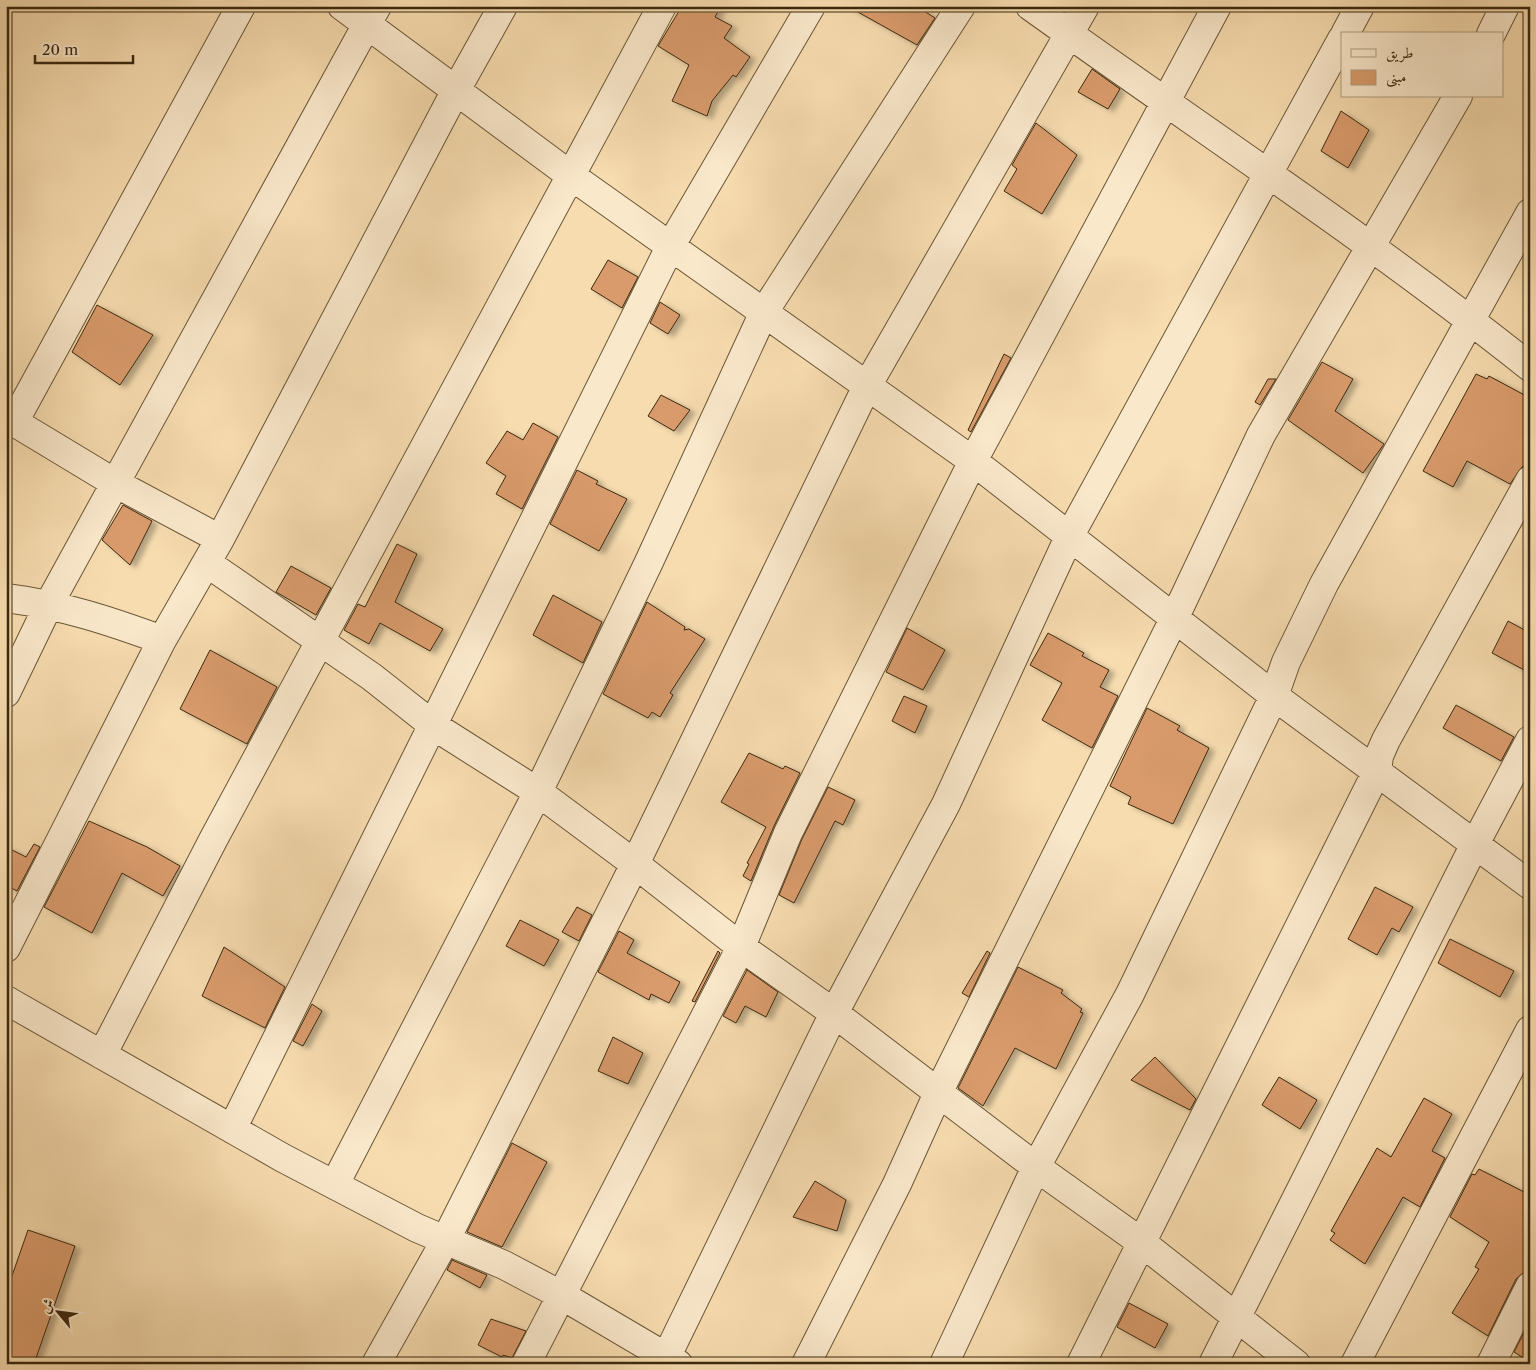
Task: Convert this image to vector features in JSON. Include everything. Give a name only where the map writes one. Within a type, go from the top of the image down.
[{"type":"street","points":[[220,539],[115,484],[10,420],[241,6]]},
{"type":"street","points":[[342,6],[372,15],[455,92],[973,461],[1274,696],[1530,885]]},
{"type":"street","points":[[6,948],[162,640],[220,539],[455,92],[503,6]]},
{"type":"street","points":[[102,1055],[213,840],[662,6]]},
{"type":"street","points":[[232,1129],[391,805],[434,726],[671,245],[811,6]]},
{"type":"street","points":[[335,1184],[538,792],[648,564],[764,312],[961,6]]},
{"type":"street","points":[[1030,6],[1371,247],[1472,320],[1530,367]]},
{"type":"street","points":[[376,1364],[445,1241],[635,864],[867,386],[1085,6]]},
{"type":"street","points":[[526,1364],[740,947],[788,832],[973,461],[1217,6]]},
{"type":"street","points":[[1346,32],[1360,6]]},
{"type":"street","points":[[1492,32],[1505,6]]},
{"type":"street","points":[[6,693],[49,604],[372,15]]},
{"type":"street","points":[[6,1000],[232,1129],[335,1184],[445,1241],[496,1262],[561,1295],[669,1361],[834,1013],[946,804],[1069,537],[1341,41]]},
{"type":"street","points":[[806,1364],[897,1184],[939,1091],[1174,619],[1261,435],[1457,98]]},
{"type":"street","points":[[944,1364],[1036,1166],[1130,994],[1274,696],[1286,662],[1324,584],[1472,320],[1530,212]]},
{"type":"street","points":[[1081,1364],[1376,771],[1379,756],[1386,740],[1530,480]]},
{"type":"street","points":[[207,563],[321,641],[434,726],[538,792],[635,864],[740,947],[834,1013],[1036,1166],[1141,1242],[1296,1364]]},
{"type":"street","points":[[6,598],[49,604],[113,622],[162,640]]},
{"type":"street","points":[[1213,1364],[1474,844],[1530,740]]},
{"type":"street","points":[[1355,1364],[1530,1030]]},
{"type":"street","points":[[1491,1364],[1530,1286]]},
{"type":"building","points":[[682,6],[721,6],[715,17],[732,26],[724,38],[750,57],[736,77],[733,75],[712,101],[707,116],[672,101],[689,65],[658,46]]},
{"type":"building","points":[[847,6],[916,6],[935,18],[917,45]]},
{"type":"building","points":[[1092,69],[1120,89],[1108,109],[1078,92]]},
{"type":"building","points":[[1341,111],[1369,130],[1348,168],[1321,151]]},
{"type":"building","points":[[1036,123],[1077,155],[1042,214],[1004,191],[1017,169],[1012,165]]},
{"type":"building","points":[[608,260],[638,277],[622,308],[591,289]]},
{"type":"building","points":[[660,302],[680,315],[668,334],[650,323]]},
{"type":"building","points":[[97,305],[153,335],[120,385],[72,352]]},
{"type":"building","points":[[1004,354],[1011,358],[971,432],[968,430]]},
{"type":"building","points":[[1322,362],[1353,379],[1335,411],[1384,444],[1363,473],[1288,420]]},
{"type":"building","points":[[1476,374],[1487,379],[1489,376],[1530,398],[1530,464],[1522,467],[1510,484],[1467,461],[1453,487],[1423,471]]},
{"type":"building","points":[[1268,379],[1276,379],[1260,405],[1255,402]]},
{"type":"building","points":[[661,395],[690,410],[674,431],[648,416]]},
{"type":"building","points":[[533,423],[558,437],[522,509],[496,494],[506,476],[486,463],[507,431],[523,440]]},
{"type":"building","points":[[577,470],[598,481],[596,484],[627,499],[599,551],[550,524]]},
{"type":"building","points":[[123,505],[152,521],[130,565],[102,540]]},
{"type":"building","points":[[397,544],[417,554],[395,602],[443,629],[430,651],[380,623],[369,644],[344,630],[358,604],[365,607]]},
{"type":"building","points":[[291,566],[331,588],[316,615],[276,592]]},
{"type":"building","points":[[553,595],[602,622],[583,663],[533,635]]},
{"type":"building","points":[[647,602],[685,627],[684,630],[689,629],[705,639],[670,693],[673,695],[660,717],[652,712],[648,718],[603,694]]},
{"type":"building","points":[[1508,621],[1530,633],[1530,673],[1492,653]]},
{"type":"building","points":[[907,628],[945,650],[923,690],[886,672]]},
{"type":"building","points":[[1048,633],[1084,653],[1082,656],[1109,670],[1100,687],[1118,696],[1092,748],[1042,720],[1062,683],[1030,665]]},
{"type":"building","points":[[210,650],[277,687],[247,744],[180,709]]},
{"type":"building","points":[[904,696],[927,706],[915,733],[892,721]]},
{"type":"building","points":[[1456,705],[1514,737],[1501,761],[1443,728]]},
{"type":"building","points":[[1147,708],[1180,726],[1177,730],[1209,748],[1173,824],[1128,804],[1131,797],[1110,786]]},
{"type":"building","points":[[749,753],[783,769],[785,766],[800,773],[774,826],[751,881],[743,876],[749,864],[747,863],[766,827],[721,802]]},
{"type":"building","points":[[828,787],[855,800],[843,825],[835,821],[794,903],[779,895],[802,839]]},
{"type":"building","points":[[89,821],[147,847],[180,866],[163,896],[122,873],[92,933],[44,907]]},
{"type":"building","points":[[34,844],[40,847],[17,891],[6,885],[6,847],[26,857]]},
{"type":"building","points":[[1375,887],[1413,907],[1399,932],[1392,928],[1377,955],[1348,939]]},
{"type":"building","points":[[577,907],[592,915],[579,941],[562,932]]},
{"type":"building","points":[[520,920],[559,940],[544,966],[506,946]]},
{"type":"building","points":[[619,931],[634,940],[627,953],[680,982],[669,1003],[651,994],[649,1000],[598,972]]},
{"type":"building","points":[[1450,939],[1514,971],[1500,997],[1438,963]]},
{"type":"building","points":[[224,947],[285,987],[265,1028],[202,996]]},
{"type":"building","points":[[718,951],[720,953],[695,1002],[692,1001]]},
{"type":"building","points":[[987,951],[990,953],[969,997],[962,993]]},
{"type":"building","points":[[1018,967],[1063,990],[1061,993],[1082,1009],[1080,1012],[1083,1013],[1056,1069],[1015,1048],[983,1106],[958,1088]]},
{"type":"building","points":[[747,970],[778,992],[766,1017],[745,1006],[736,1023],[723,1016]]},
{"type":"building","points":[[312,1004],[322,1011],[303,1046],[293,1041]]},
{"type":"building","points":[[613,1037],[643,1053],[628,1084],[598,1071]]},
{"type":"building","points":[[1155,1057],[1196,1099],[1190,1110],[1131,1080]]},
{"type":"building","points":[[1279,1077],[1317,1100],[1300,1129],[1262,1105]]},
{"type":"building","points":[[1424,1098],[1452,1114],[1432,1151],[1445,1158],[1420,1207],[1403,1197],[1365,1264],[1330,1240],[1335,1233],[1331,1231],[1377,1148],[1391,1157]]},
{"type":"building","points":[[512,1143],[547,1162],[502,1247],[467,1232]]},
{"type":"building","points":[[1479,1169],[1530,1195],[1530,1268],[1516,1279],[1488,1336],[1452,1313],[1479,1269],[1475,1267],[1489,1242],[1450,1217],[1472,1174],[1475,1175]]},
{"type":"building","points":[[815,1181],[846,1200],[837,1231],[793,1217]]},
{"type":"building","points":[[28,1230],[75,1246],[34,1364],[6,1364],[6,1293]]},
{"type":"building","points":[[452,1260],[487,1275],[480,1288],[447,1270]]},
{"type":"building","points":[[1129,1303],[1168,1324],[1155,1348],[1117,1327]]},
{"type":"building","points":[[491,1319],[526,1331],[512,1358],[503,1355],[502,1357],[478,1345]]},
{"type":"building","points":[[1530,1321],[1530,1362],[1514,1352]]}]
